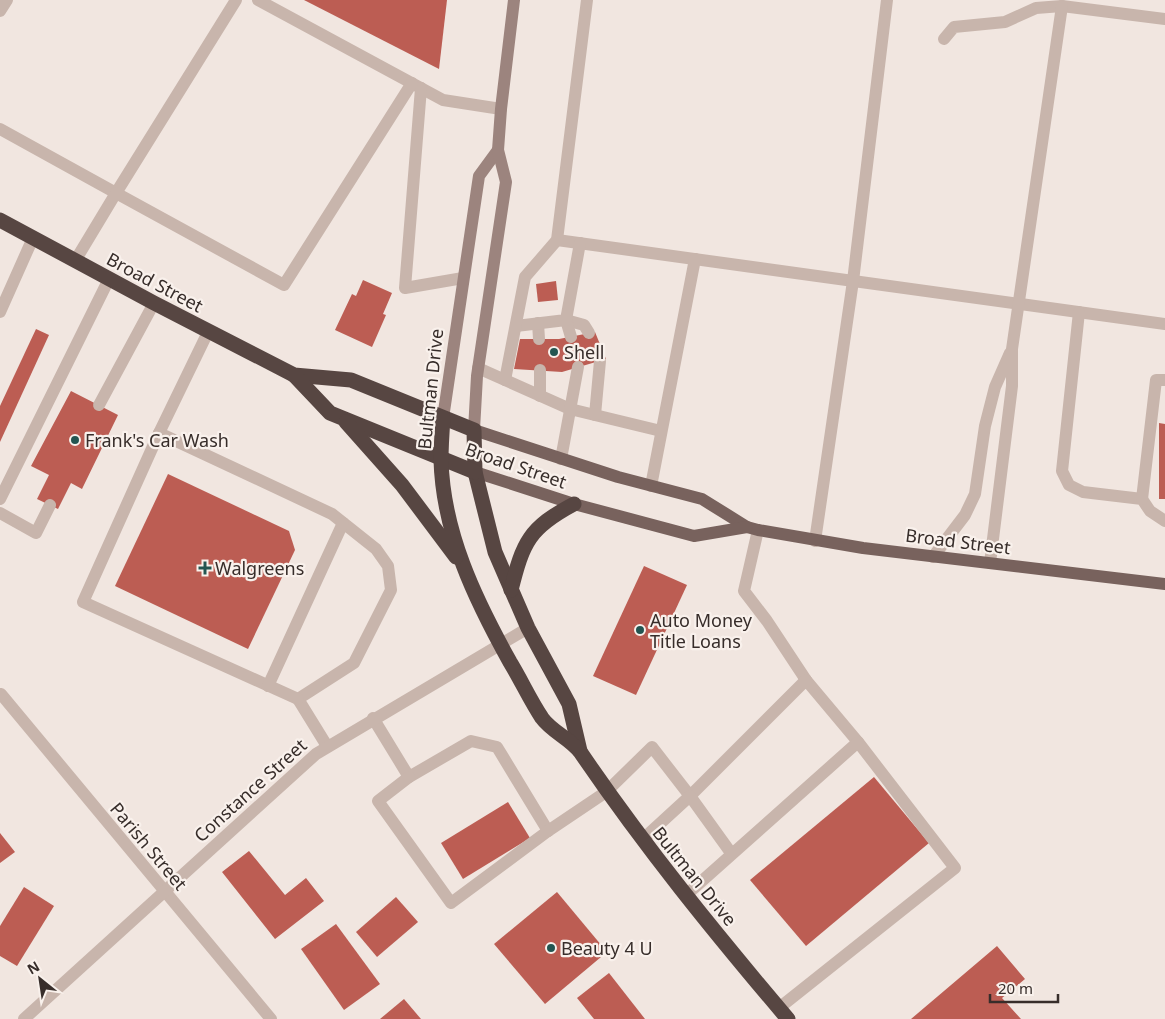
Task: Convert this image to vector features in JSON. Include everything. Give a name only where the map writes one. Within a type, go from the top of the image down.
[{"type":"highway","name":"Broad Street","points":[[0,220],[208,332],[294,375],[330,413],[475,472]]},
{"type":"highway","name":"Broad Street","points":[[294,375],[351,380],[474,430]]},
{"type":"highway","name":"Bultman Drive","points":[[443,418],[441,459],[447,513],[461,563],[500,644],[543,719],[580,751],[606,792],[685,896],[784,1014]]},
{"type":"highway","points":[[343,419],[402,485],[461,563]]},
{"type":"highway","name":"Bultman Drive","points":[[474,430],[475,472],[495,552],[528,628],[569,704],[580,751]]},
{"type":"highway","points":[[511,590],[519,556],[526,542],[551,516],[574,504]]},
{"type":"main road","name":"Broad Street","points":[[474,430],[561,459],[702,499],[753,528],[815,541],[1165,584]]},
{"type":"main road","name":"Broad Street","points":[[475,472],[574,504],[694,536],[753,528]]},
{"type":"street","points":[[0,11],[7,0]]},
{"type":"street","points":[[75,261],[236,0]]},
{"type":"street","points":[[258,0],[443,100],[500,109]]},
{"type":"street","name":"Bultman Drive","points":[[474,430],[478,368],[506,182],[498,150],[500,109],[514,0]]},
{"type":"street","points":[[505,380],[525,277],[557,240],[587,0]]},
{"type":"street","points":[[815,541],[853,281],[887,0]]},
{"type":"street","points":[[990,563],[1012,386],[1012,349],[1062,6]]},
{"type":"street","points":[[944,40],[954,27],[1005,22],[1036,8],[1062,6],[1165,19]]},
{"type":"street","points":[[0,129],[284,285],[417,85]]},
{"type":"street","points":[[417,85],[405,288],[463,278]]},
{"type":"street","name":"Bultman Drive","points":[[443,418],[480,176],[498,150]]},
{"type":"street","points":[[0,312],[33,238]]},
{"type":"street","points":[[557,240],[1165,324]]},
{"type":"street","points":[[571,337],[566,320],[580,243]]},
{"type":"street","points":[[651,486],[695,259]]},
{"type":"street","points":[[0,499],[109,279]]},
{"type":"street","points":[[99,405],[154,303]]},
{"type":"street","points":[[1079,312],[1062,471],[1069,485],[1083,492],[1142,499]]},
{"type":"street","points":[[516,326],[566,320],[584,325],[589,333]]},
{"type":"street","points":[[538,323],[539,339]]},
{"type":"street","points":[[208,332],[159,433],[84,602],[298,699],[327,746]]},
{"type":"street","points":[[933,557],[965,515],[975,494],[985,426],[995,387],[1012,349]]},
{"type":"street","points":[[596,416],[600,361]]},
{"type":"street","points":[[561,459],[578,367]]},
{"type":"street","points":[[478,368],[570,409],[661,431]]},
{"type":"street","points":[[540,370],[540,396]]},
{"type":"street","points":[[1165,380],[1156,380],[1142,499],[1150,511],[1165,522]]},
{"type":"street","points":[[159,433],[332,514],[376,549],[388,566],[391,590],[354,663],[298,699]]},
{"type":"street","points":[[0,513],[36,533],[50,505]]},
{"type":"street","points":[[268,686],[343,523]]},
{"type":"street","points":[[753,528],[744,591],[767,621],[806,680],[858,742],[955,868],[784,1014]]},
{"type":"street","name":"Constance Street","points":[[24,1019],[300,766],[327,746],[373,718],[528,628]]},
{"type":"street","points":[[642,840],[690,796],[806,680]]},
{"type":"street","name":"Parish Street","points":[[1,694],[271,1019]]},
{"type":"street","points":[[373,718],[409,778]]},
{"type":"street","points":[[548,831],[497,747],[471,740],[409,778],[378,801],[451,903],[548,831],[606,792],[652,747],[731,853]]},
{"type":"street","points":[[685,896],[731,853],[858,742]]},
{"type":"building","points":[[304,0],[447,0],[439,69]]},
{"type":"building","points":[[363,280],[392,293],[383,314],[386,315],[372,347],[335,330],[352,294],[356,296]]},
{"type":"building","points":[[556,281],[558,300],[538,302],[536,284]]},
{"type":"building","points":[[36,329],[49,335],[0,442],[0,406]]},
{"type":"building","points":[[595,332],[606,359],[562,372],[514,369],[520,339],[559,339]]},
{"type":"building","name":"Frank's Car Wash","points":[[71,391],[118,415],[82,489],[71,483],[58,509],[37,499],[49,475],[31,466]]},
{"type":"building","points":[[1159,423],[1165,424],[1165,499],[1159,499]]},
{"type":"building","name":"Walgreens","points":[[168,474],[289,531],[295,550],[248,649],[115,586]]},
{"type":"building","name":"Auto Money Title Loans","points":[[644,566],[687,585],[636,695],[593,676]]},
{"type":"building","points":[[874,777],[929,843],[806,946],[750,880]]},
{"type":"building","points":[[508,802],[530,838],[463,879],[441,843]]},
{"type":"building","points":[[0,833],[15,852],[0,863]]},
{"type":"building","points":[[249,851],[285,895],[306,878],[324,901],[275,939],[222,872]]},
{"type":"building","points":[[24,887],[54,906],[17,966],[0,956],[0,926]]},
{"type":"building","name":"Beauty 4 U","points":[[557,892],[607,952],[545,1004],[494,944]]},
{"type":"building","points":[[396,897],[418,922],[377,957],[356,932]]},
{"type":"building","points":[[336,924],[380,984],[344,1010],[301,949]]},
{"type":"building","points":[[997,946],[1025,979],[1002,998],[1021,1019],[911,1019]]},
{"type":"building","points":[[609,973],[645,1019],[594,1019],[577,998]]},
{"type":"building","points":[[404,999],[421,1019],[380,1019]]},
{"type":"place","name":"Shell","points":[[554,352]]},
{"type":"place","name":"Frank's Car Wash","points":[[75,440]]},
{"type":"place","name":"Walgreens","points":[[205,568]]},
{"type":"place","name":"Auto Money Title Loans","points":[[640,630]]},
{"type":"place","name":"Beauty 4 U","points":[[551,948]]}]
